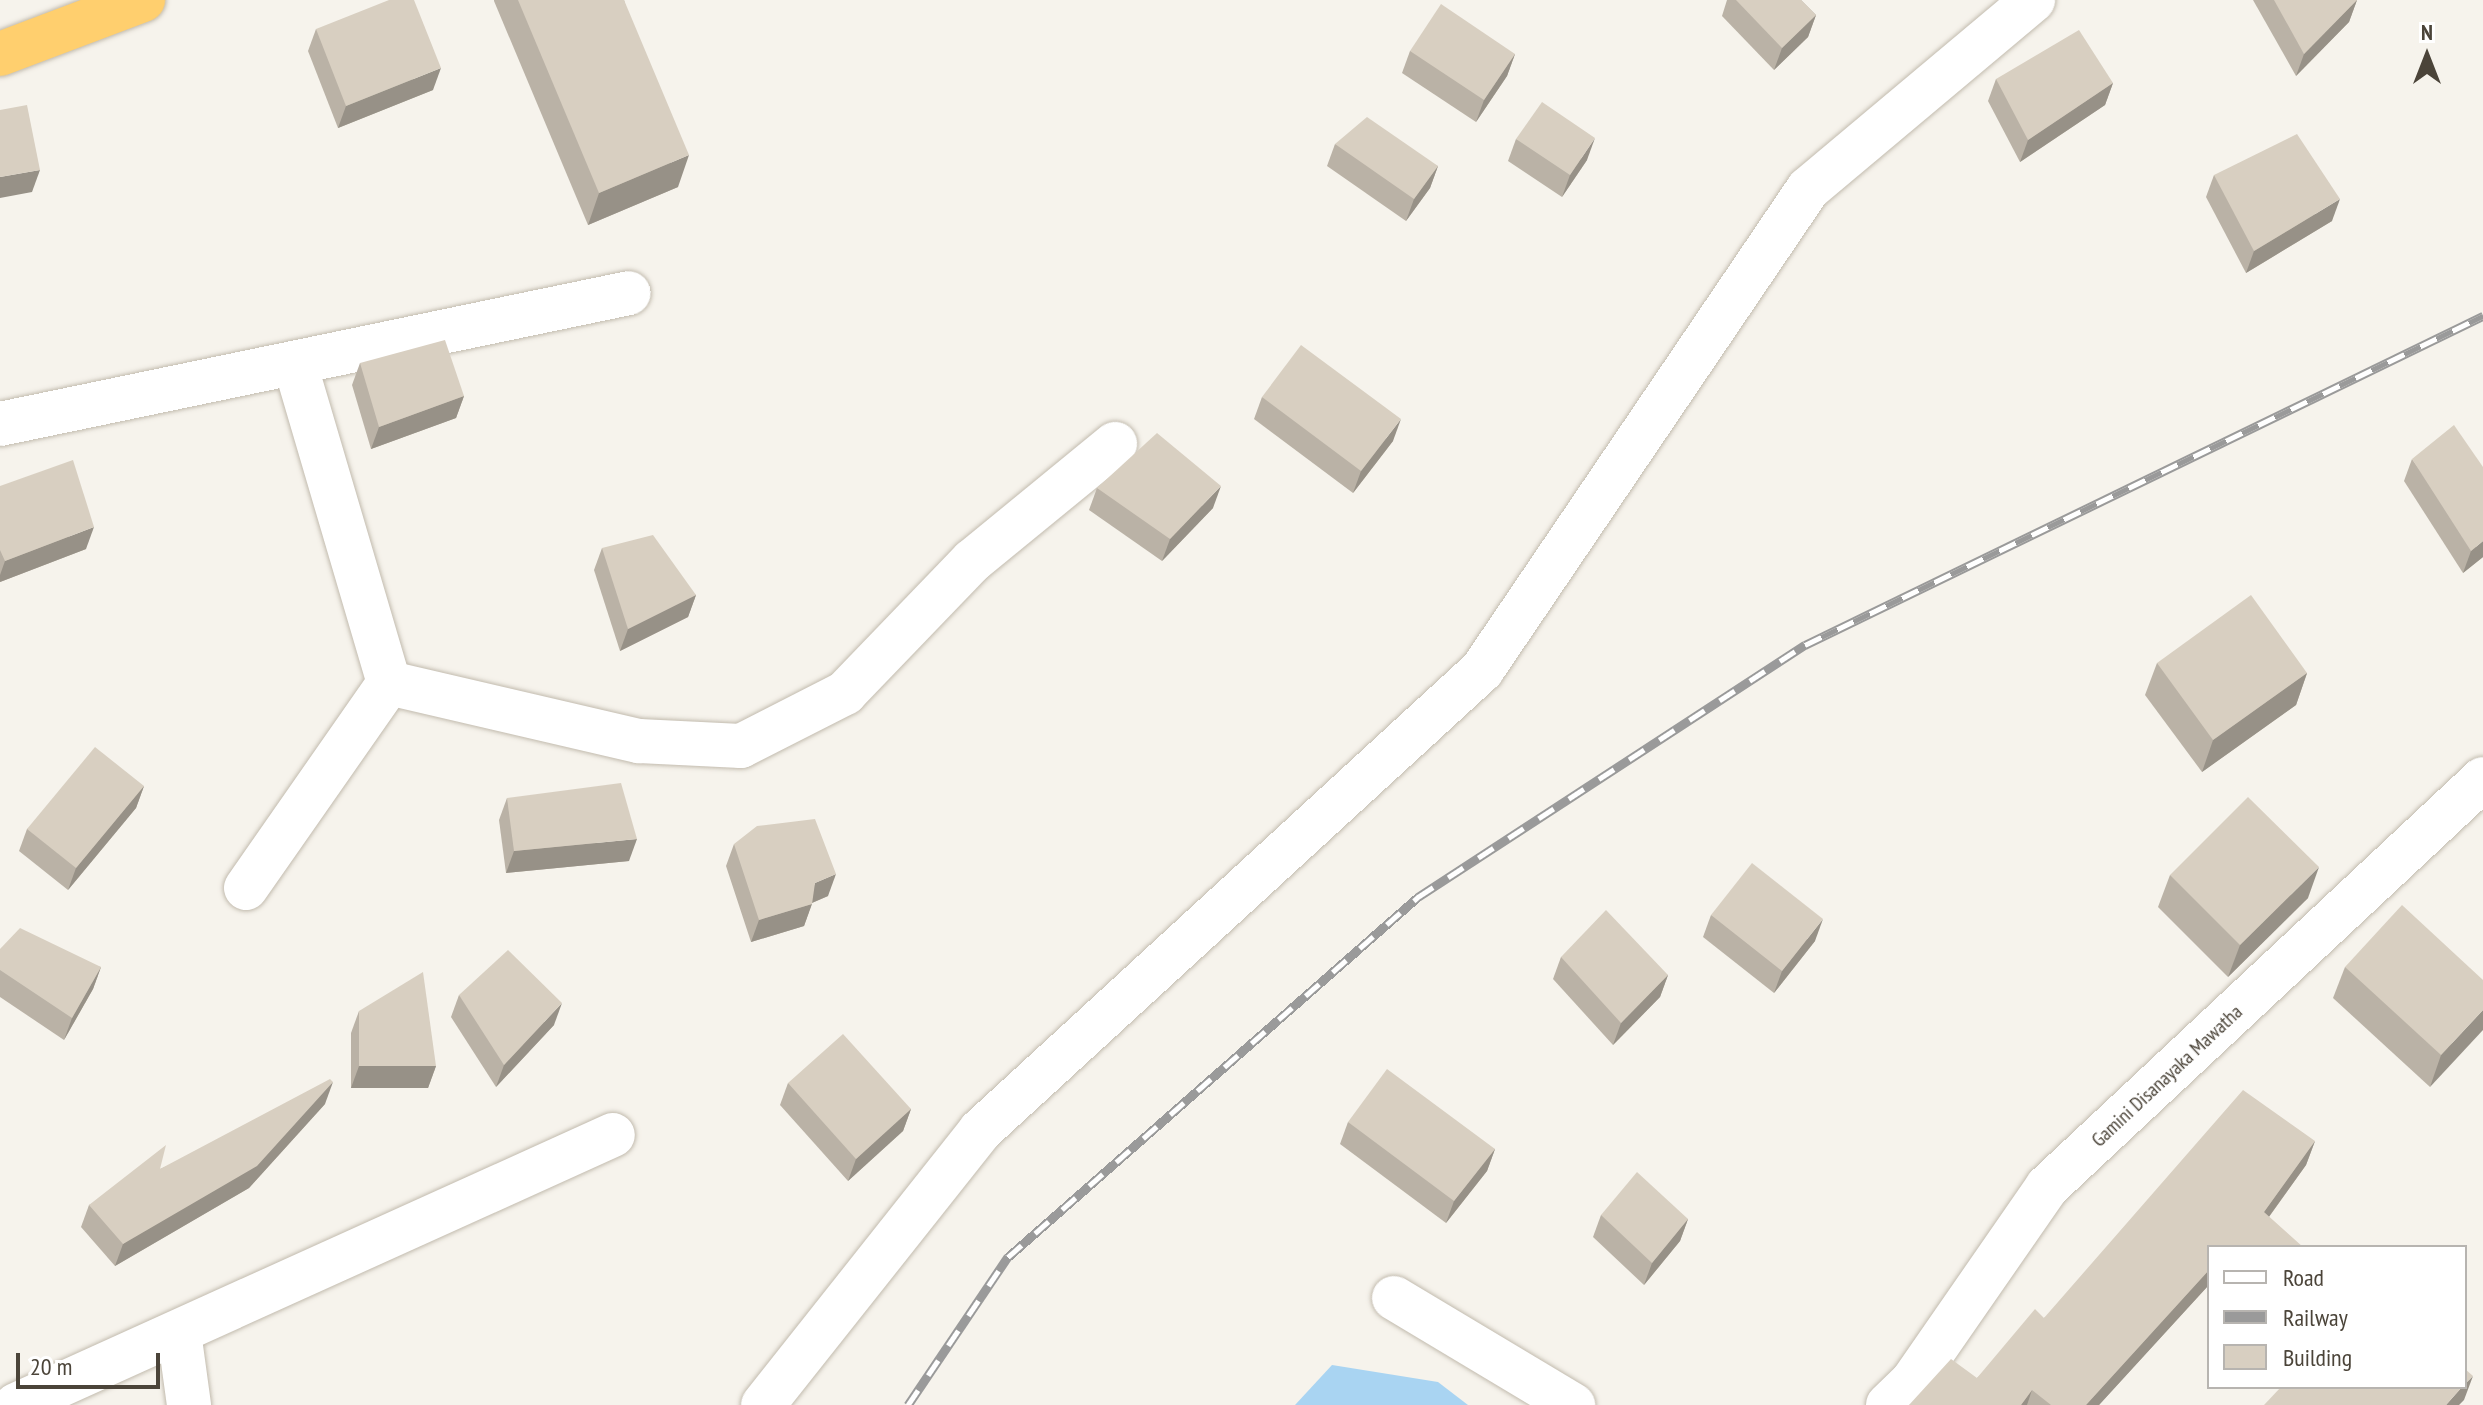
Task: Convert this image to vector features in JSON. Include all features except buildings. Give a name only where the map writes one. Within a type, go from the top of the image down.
[{"type":"highway","points":[[0,54],[143,0]]},
{"type":"street","points":[[763,1405],[980,1131],[1482,670],[1808,189],[2033,0]]},
{"type":"street","points":[[0,424],[296,366],[629,293]]},
{"type":"street","points":[[296,366],[389,683]]},
{"type":"street","points":[[389,683],[639,741],[741,746],[845,693],[972,561],[1115,444]]},
{"type":"street","points":[[246,888],[389,683]]},
{"type":"street","name":"Gamini Disanayaka Mawatha","points":[[1888,1405],[1912,1382],[2047,1187],[2483,779]]},
{"type":"street","points":[[16,1405],[613,1135]]},
{"type":"street","points":[[1394,1298],[1573,1405]]},
{"type":"street","points":[[179,1332],[189,1405]]},
{"type":"water","points":[[1332,1365],[1438,1382],[1468,1405],[1295,1405]]},
{"type":"railway","points":[[908,1405],[1008,1257],[1418,897],[1805,645],[2483,316]]}]
